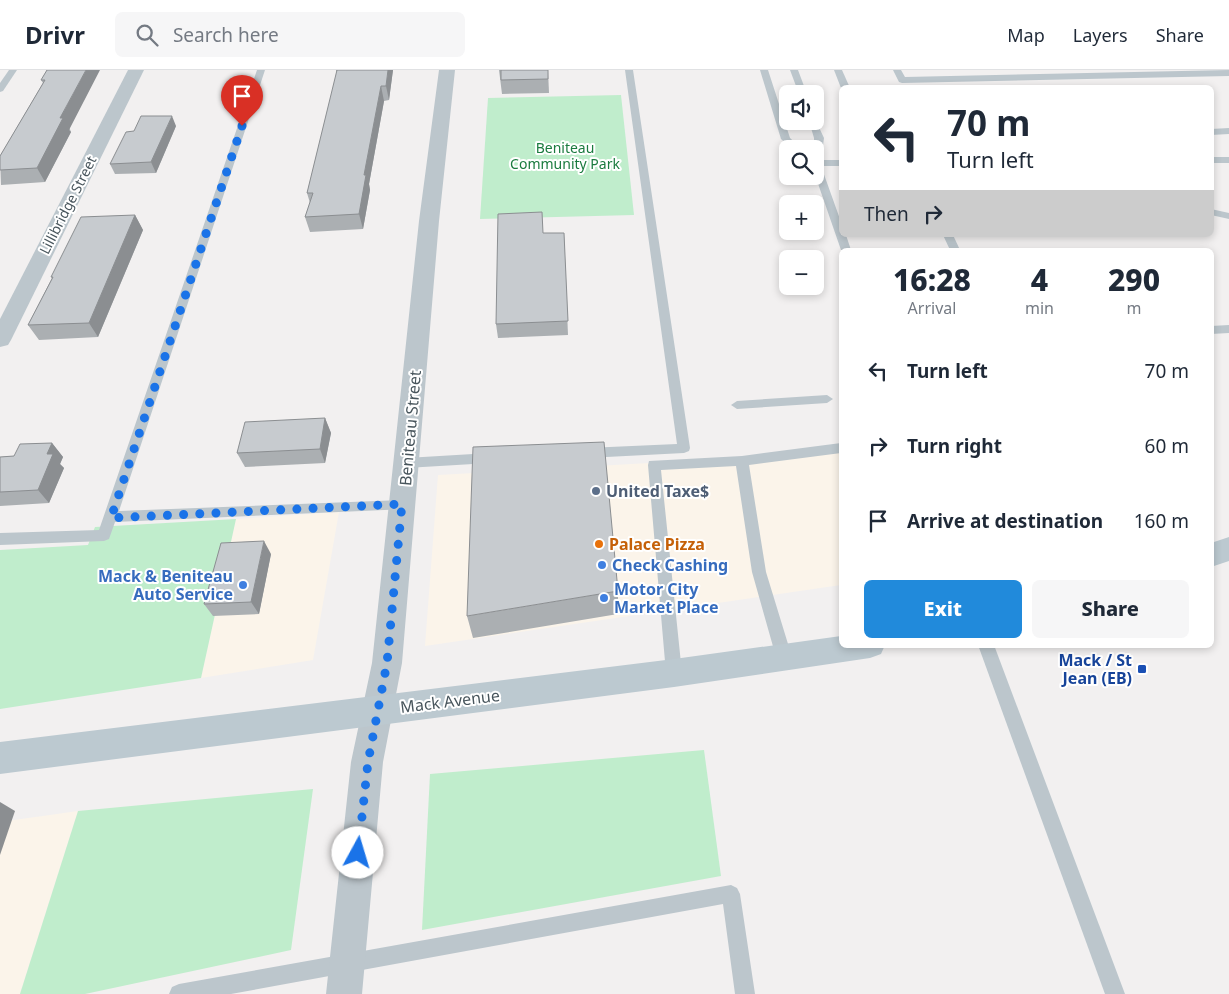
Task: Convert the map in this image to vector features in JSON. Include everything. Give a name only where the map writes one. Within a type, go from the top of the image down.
[{"type":"main road","points":[[1214,541],[1229,542]]},
{"type":"main road","points":[[1214,555],[1229,548]]},
{"type":"main road","name":"Mack Avenue","points":[[0,758],[674,673],[848,648]]},
{"type":"street","name":"Lillibridge Street","points":[[0,340],[136,70]]},
{"type":"street","name":"Beniteau Street","points":[[344,994],[368,762],[387,663],[429,221],[447,70]]},
{"type":"lane","points":[[0,89],[13,70]]},
{"type":"lane","points":[[0,539],[104,535],[261,70]]},
{"type":"lane","points":[[629,70],[684,448],[688,464]]},
{"type":"lane","points":[[764,70],[787,140]]},
{"type":"lane","points":[[794,70],[800,85]]},
{"type":"lane","points":[[838,70],[845,85]]},
{"type":"lane","points":[[897,70],[902,80],[1229,73]]},
{"type":"lane","points":[[1214,132],[1229,131]]},
{"type":"lane","points":[[824,162],[839,160]]},
{"type":"lane","points":[[1214,160],[1229,160]]},
{"type":"lane","points":[[823,185],[839,230]]},
{"type":"lane","points":[[1214,213],[1229,216]]},
{"type":"lane","points":[[1214,330],[1229,329]]},
{"type":"lane","points":[[737,405],[827,399]]},
{"type":"lane","points":[[575,454],[684,448]]},
{"type":"lane","points":[[674,673],[654,465],[742,461],[839,448]]},
{"type":"lane","points":[[406,463],[506,457]]},
{"type":"lane","points":[[742,461],[759,572],[784,657]]},
{"type":"lane","points":[[111,518],[402,504]]},
{"type":"lane","points":[[987,648],[1114,994]]},
{"type":"lane","points":[[179,994],[347,962],[731,894],[745,994]]},
{"type":"shaded area","points":[[839,452],[839,585],[425,646],[438,475]]},
{"type":"shaded area","points":[[339,512],[313,660],[201,678],[236,519]]},
{"type":"shaded area","points":[[78,811],[20,994],[0,994],[0,822]]},
{"type":"green space","name":"Beniteau Community Park","points":[[621,95],[634,215],[480,219],[488,98]]},
{"type":"green space","points":[[236,519],[201,678],[0,709],[0,550],[88,545],[95,527]]},
{"type":"green space","points":[[704,750],[721,876],[422,930],[430,774]]},
{"type":"green space","points":[[313,789],[291,950],[85,994],[20,994],[78,811]]},
{"type":"building","points":[[47,70],[86,70],[60,118],[63,118],[37,168],[0,170],[0,156],[45,80],[41,80]]},
{"type":"building","points":[[337,70],[388,70],[386,86],[381,86],[364,175],[366,175],[359,214],[305,217],[313,193],[307,193]]},
{"type":"building","points":[[501,70],[548,70],[548,79],[501,80]]},
{"type":"building","points":[[141,116],[172,116],[151,162],[110,164],[126,132],[134,131]]},
{"type":"building","points":[[542,212],[543,233],[564,233],[568,321],[496,324],[498,214]]},
{"type":"building","points":[[135,215],[89,323],[28,325],[81,217]]},
{"type":"building","points":[[325,418],[320,449],[237,453],[245,422]]},
{"type":"building","points":[[604,442],[618,591],[467,616],[473,447]]},
{"type":"building","points":[[52,443],[47,454],[53,454],[38,490],[0,492],[0,457],[14,456],[20,444]]},
{"type":"building","points":[[264,541],[251,602],[204,604],[221,543]]},
{"type":"place","name":"United Taxe$","points":[[596,491]]},
{"type":"place","name":"Palace Pizza","points":[[599,544]]},
{"type":"place","name":"Check Cashing","points":[[602,565]]},
{"type":"place","name":"Mack & Beniteau Auto Service","points":[[243,585]]},
{"type":"place","name":"Motor City Market Place","points":[[604,598]]},
{"type":"place","name":"Mack / St Jean (EB)","points":[[1142,669]]},
{"type":"route","points":[[242,126],[111,518],[402,504],[387,663],[368,762],[358,853]]}]
